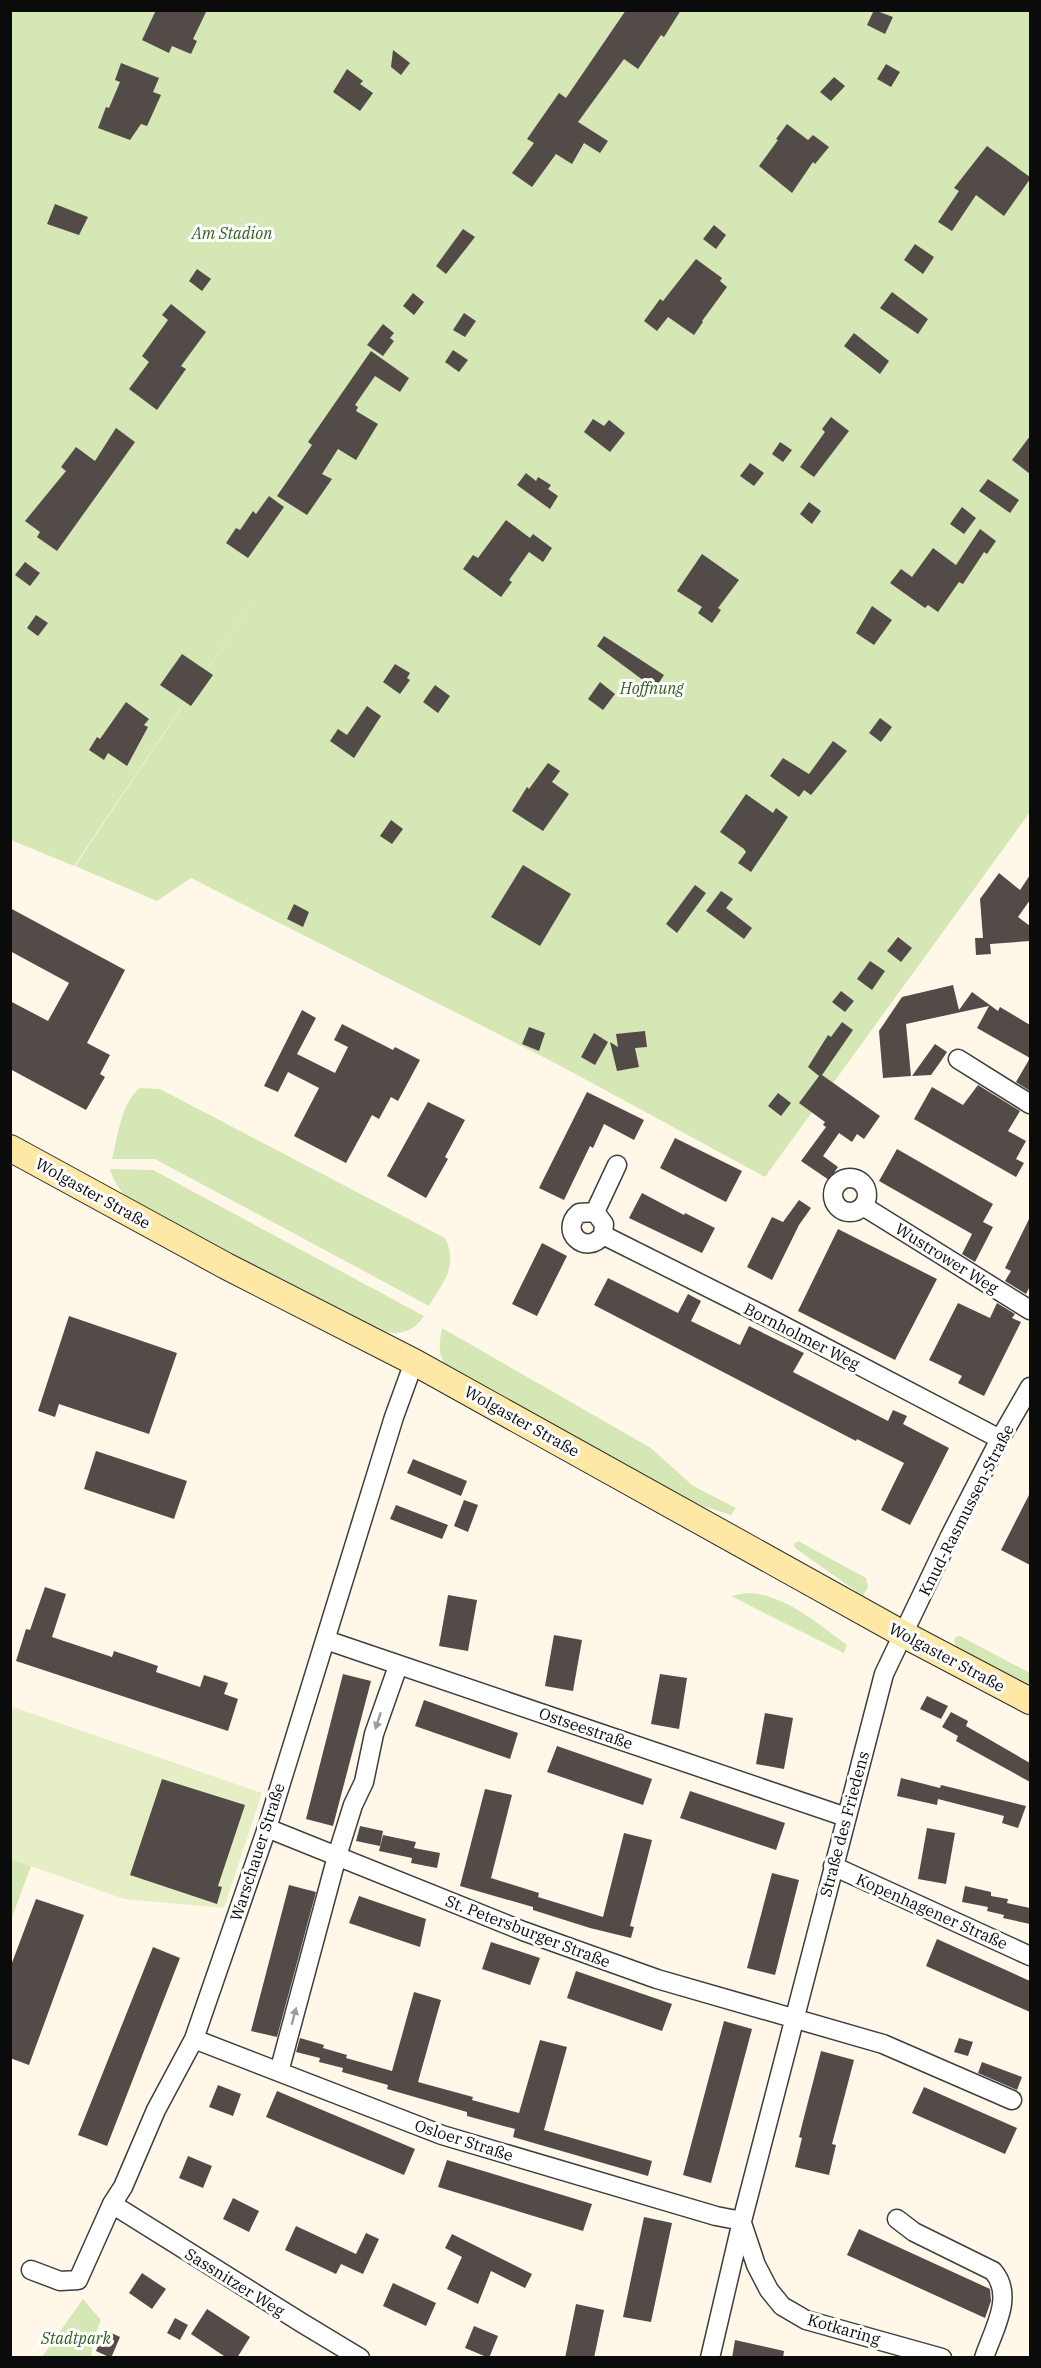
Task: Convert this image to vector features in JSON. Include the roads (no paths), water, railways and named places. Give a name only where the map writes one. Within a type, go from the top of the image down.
[{"type":"main road","name":"Wolgaster Straße","points":[[10,1148],[226,1266],[414,1362],[903,1634],[1030,1701]]},
{"type":"street","points":[[958,1059],[1030,1104]]},
{"type":"street","points":[[595,1212],[617,1165]]},
{"type":"street","name":"Wustrower Weg","points":[[863,1206],[1030,1310]]},
{"type":"street","points":[[595,1212],[604,1224],[603,1235],[589,1244],[578,1241],[572,1232],[573,1220],[579,1213],[595,1212]]},
{"type":"street","name":"Bornholmer Weg","points":[[603,1235],[761,1314],[1000,1439]]},
{"type":"street","name":"Warschauer Straße","points":[[31,2270],[60,2282],[78,2280],[112,2204],[123,2187],[156,2110],[194,2039],[267,1828],[394,1417],[414,1362]]},
{"type":"street","name":"Knud-Rasmussen-Straße","points":[[903,1634],[950,1536],[1000,1439],[1030,1387]]},
{"type":"street","name":"Straße des Friedens","points":[[710,2358],[742,2221],[884,1674],[903,1634]]},
{"type":"street","name":"Ostseestraße","points":[[326,1640],[846,1817]]},
{"type":"street","points":[[279,2072],[337,1856],[353,1805],[364,1782],[374,1734],[398,1666]]},
{"type":"street","name":"St. Petersburger Straße","points":[[267,1828],[523,1931],[657,1979],[794,2017]]},
{"type":"street","name":"Kopenhagener Straße","points":[[833,1866],[1030,1956]]},
{"type":"street","points":[[794,2017],[883,2044],[1012,2100]]},
{"type":"street","name":"Osloer Straße","points":[[194,2039],[442,2135],[716,2216],[742,2221]]},
{"type":"street","name":"Sassnitzer Weg","points":[[112,2204],[360,2358]]},
{"type":"street","points":[[897,2219],[914,2232],[993,2271],[1001,2280],[1004,2290],[1002,2306],[984,2358]]},
{"type":"street","name":"Kotkaring","points":[[742,2221],[756,2265],[769,2290],[782,2306],[806,2320],[894,2351],[942,2358]]},
{"type":"park label","name":"Am Stadion","points":[[232,233]]},
{"type":"park label","name":"Hoffnung","points":[[652,688]]},
{"type":"park label","name":"Stadtpark","points":[[76,2338]]}]
